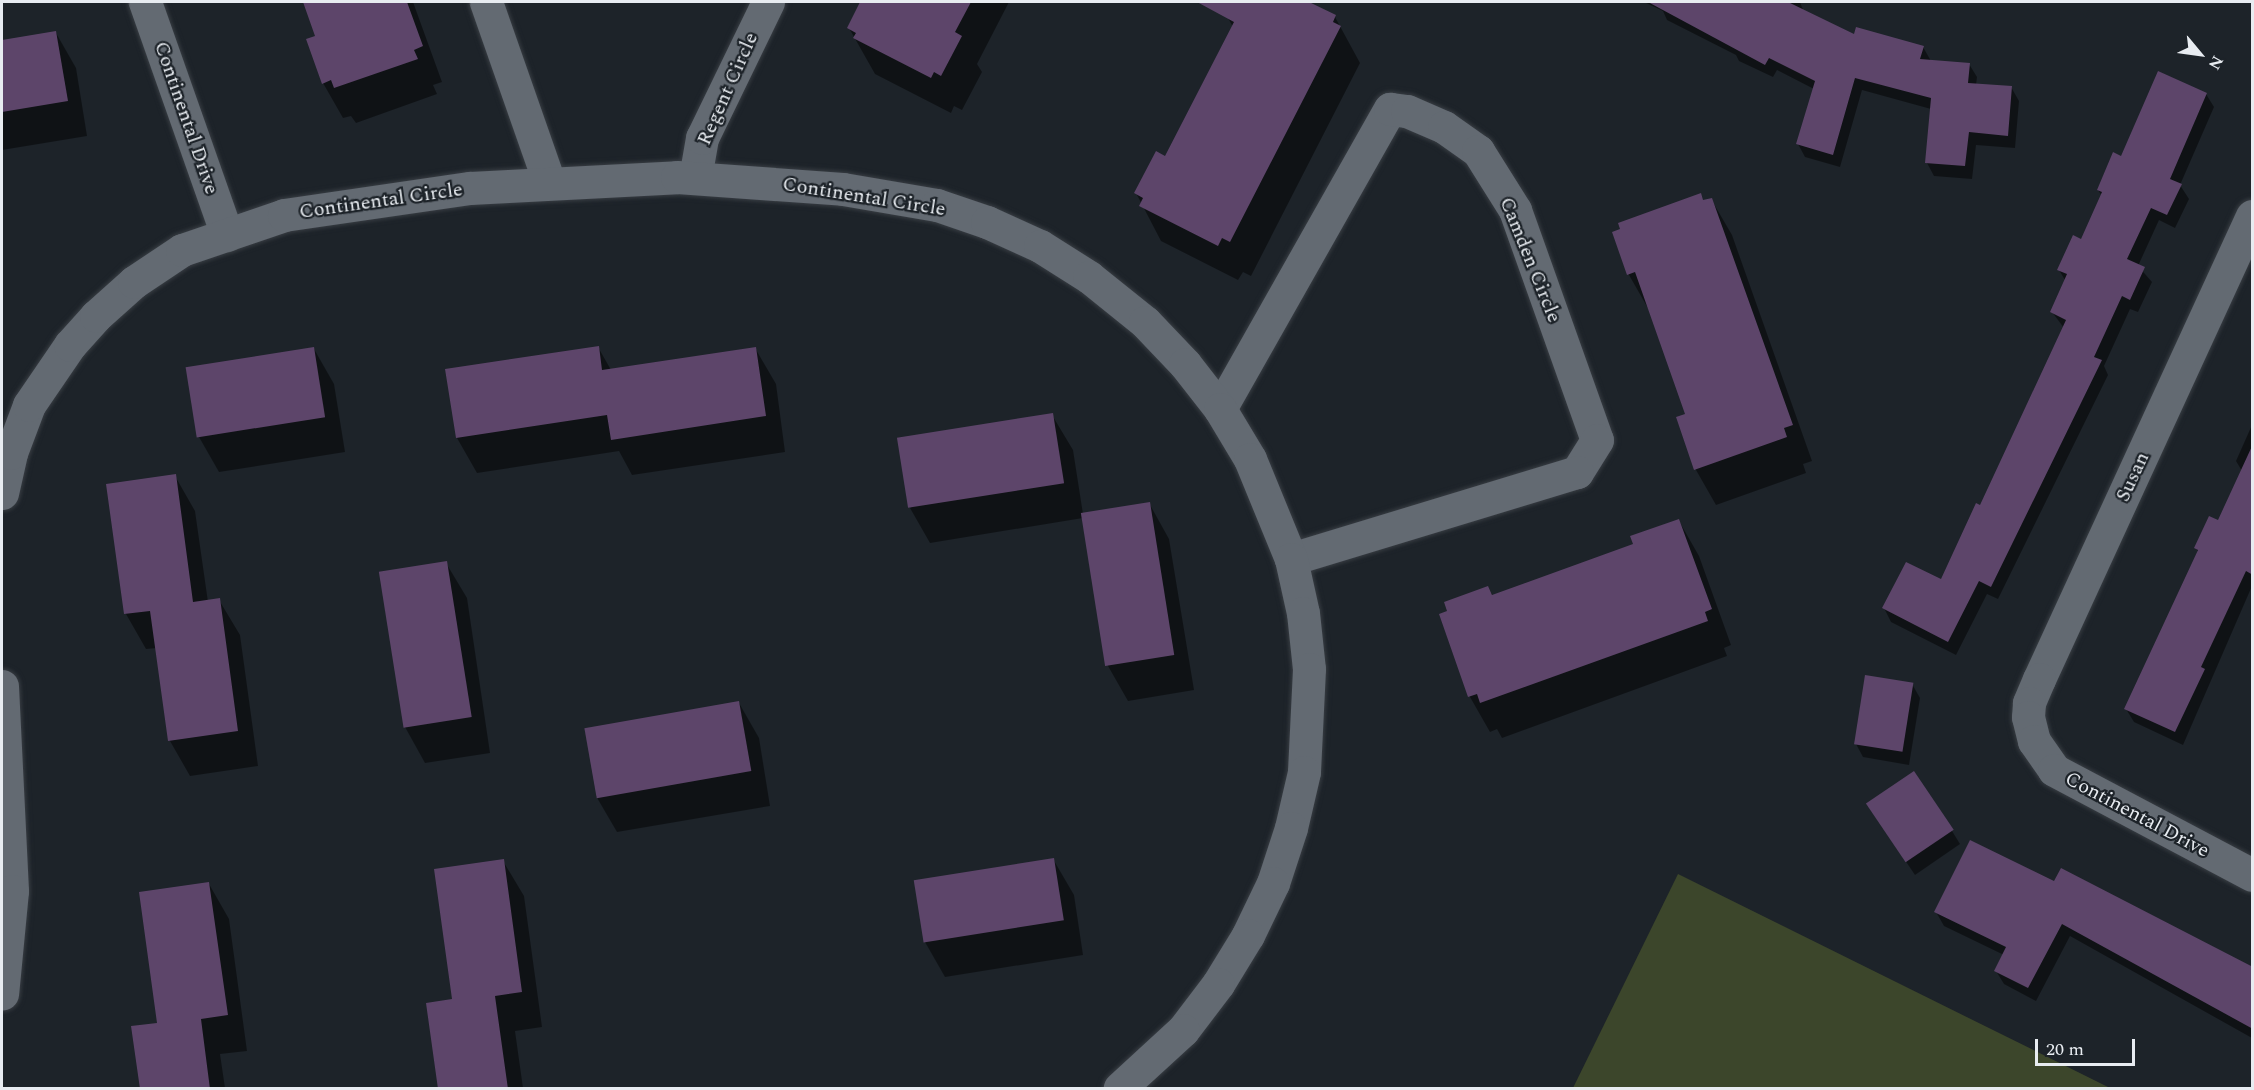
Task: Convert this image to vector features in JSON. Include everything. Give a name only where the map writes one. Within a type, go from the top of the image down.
[{"type":"street","name":"Continental Drive","points":[[145,2],[227,235]]},
{"type":"street","points":[[486,2],[549,182]]},
{"type":"street","name":"Regent Circle","points":[[695,178],[702,138],[768,2]]},
{"type":"street","name":"Camden Circle","points":[[1220,409],[1390,109],[1407,111],[1444,127],[1478,151],[1515,210],[1597,440],[1577,472],[1291,559]]},
{"type":"street","name":"Continental Circle","points":[[2,493],[11,453],[29,405],[70,345],[111,302],[165,260],[284,215],[344,204],[549,182],[695,178],[843,189],[937,205],[987,222],[1040,246],[1097,283],[1145,322],[1185,363],[1220,409],[1250,459],[1291,559],[1303,613],[1309,669],[1304,771],[1291,828],[1273,883],[1248,935],[1218,984],[1139,1083]]},
{"type":"street","name":"Susan","points":[[2034,741],[2029,703],[2253,216]]},
{"type":"street","points":[[2,686],[12,891],[2,994]]},
{"type":"street","name":"Continental Drive","points":[[2034,741],[2043,759],[2064,777],[2253,875]]},
{"type":"green space","points":[[1678,874],[2110,1088],[1573,1088]]},
{"type":"building","points":[[303,2],[407,2],[423,46],[414,50],[418,59],[334,88],[331,80],[322,84],[306,39],[315,36]]},
{"type":"building","points":[[860,2],[971,2],[955,32],[962,36],[941,76],[934,72],[931,78],[853,38],[856,33],[847,28]]},
{"type":"building","points":[[1197,2],[1309,2],[1336,15],[1333,22],[1341,26],[1230,242],[1222,238],[1218,246],[1139,206],[1143,198],[1134,193],[1156,151],[1165,156],[1234,22]]},
{"type":"building","points":[[1648,2],[1788,2],[1854,34],[1856,27],[1924,46],[1920,59],[1970,63],[1968,83],[2012,86],[2008,136],[1969,132],[1965,166],[1925,163],[1931,98],[1855,78],[1833,155],[1796,144],[1815,81],[1769,58],[1765,65]]},
{"type":"building","points":[[56,31],[68,101],[2,112],[2,40]]},
{"type":"building","points":[[2158,71],[2207,93],[2170,179],[2182,184],[2167,215],[2151,208],[2127,259],[2145,267],[2130,300],[2122,296],[2094,357],[2102,360],[1991,587],[1979,581],[1948,642],[1882,608],[1906,562],[1941,579],[1976,503],[1980,505],[2066,320],[2050,312],[2067,274],[2057,270],[2073,235],[2081,239],[2102,192],[2097,190],[2113,152],[2121,156]]},
{"type":"building","points":[[1701,193],[1703,200],[1712,198],[1793,425],[1784,428],[1787,437],[1694,470],[1676,417],[1685,414],[1635,272],[1627,275],[1612,232],[1620,229],[1618,223]]},
{"type":"building","points":[[599,346],[602,370],[756,347],[766,416],[611,440],[607,415],[456,438],[445,369]]},
{"type":"building","points":[[314,347],[325,417],[197,437],[186,367]]},
{"type":"building","points":[[1053,413],[1064,483],[908,508],[897,438]]},
{"type":"building","points":[[2253,444],[2253,575],[2246,571],[2201,667],[2205,669],[2175,732],[2124,709],[2198,550],[2194,548],[2209,516],[2218,520]]},
{"type":"building","points":[[176,474],[193,602],[220,598],[238,731],[168,741],[150,611],[124,614],[106,484]]},
{"type":"building","points":[[1150,502],[1174,655],[1105,666],[1081,513]]},
{"type":"building","points":[[1679,519],[1712,609],[1705,612],[1708,621],[1480,703],[1477,694],[1468,697],[1439,614],[1447,611],[1444,602],[1488,586],[1492,595],[1633,544],[1630,536]]},
{"type":"building","points":[[447,561],[472,717],[404,728],[379,572]]},
{"type":"building","points":[[1865,675],[1913,683],[1902,752],[1854,744]]},
{"type":"building","points":[[739,701],[751,771],[597,798],[584,728]]},
{"type":"building","points":[[1914,771],[1954,830],[1906,862],[1866,803]]},
{"type":"building","points":[[1970,840],[2054,881],[2061,868],[2253,967],[2253,1029],[2062,924],[2028,988],[1994,971],[2006,947],[1934,912]]},
{"type":"building","points":[[1054,858],[1064,920],[924,942],[914,880]]},
{"type":"building","points":[[504,859],[522,992],[495,996],[508,1089],[438,1089],[426,1003],[452,999],[434,869]]},
{"type":"building","points":[[209,882],[228,1015],[201,1019],[210,1089],[140,1089],[131,1026],[157,1023],[139,892]]}]
